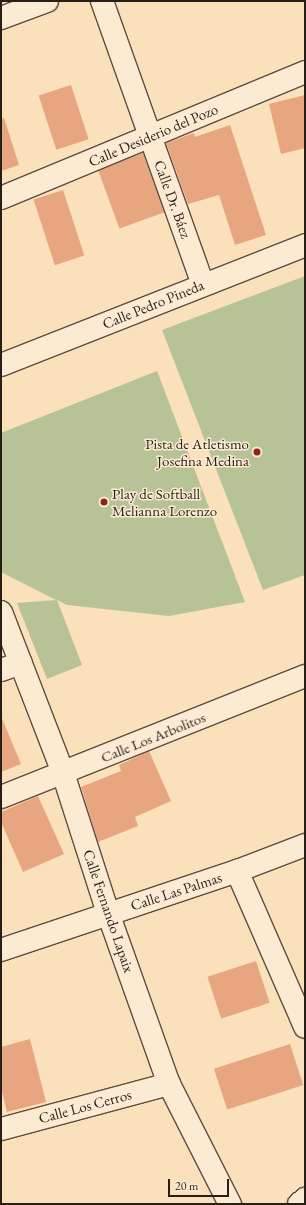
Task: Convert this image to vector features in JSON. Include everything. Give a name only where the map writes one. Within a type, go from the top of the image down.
[{"type":"street","points":[[1,18],[47,1]]},
{"type":"street","name":"Calle Dr. Báez","points":[[102,1],[203,284]]},
{"type":"street","name":"Calle Desiderio del Pozo","points":[[1,198],[305,72]]},
{"type":"street","name":"Calle Pedro Pineda","points":[[1,365],[305,245]]},
{"type":"street","name":"Calle Fernando Lapaix","points":[[1,612],[11,666],[63,773],[108,913],[169,1084],[230,1204]]},
{"type":"street","name":"Calle Los Arbolitos","points":[[1,797],[305,676]]},
{"type":"street","name":"Calle Las Palmas","points":[[1,950],[237,871],[305,845]]},
{"type":"street","points":[[237,871],[305,1027]]},
{"type":"street","name":"Calle Los Cerros","points":[[1,1129],[169,1084]]},
{"type":"street","points":[[299,1204],[305,1199]]},
{"type":"green space","name":"Pista de Atletismo Josefina Medina","points":[[305,276],[305,575],[263,590],[162,330]]},
{"type":"green space","name":"Play de Softball Melianna Lorenzo","points":[[157,371],[245,602],[169,616],[67,605],[57,600],[82,665],[47,679],[17,603],[56,600],[1,572],[1,433]]},
{"type":"building","points":[[71,85],[89,139],[56,150],[39,96]]},
{"type":"building","points":[[305,95],[305,148],[281,154],[269,104]]},
{"type":"building","points":[[4,118],[19,165],[1,171],[1,119]]},
{"type":"building","points":[[230,125],[266,235],[235,245],[219,195],[188,204],[166,143],[194,133],[195,137]]},
{"type":"building","points":[[143,153],[165,212],[119,229],[98,169]]},
{"type":"building","points":[[63,190],[84,256],[55,265],[34,200]]},
{"type":"building","points":[[1,716],[21,764],[1,772]]},
{"type":"building","points":[[149,751],[171,801],[135,817],[138,826],[98,842],[81,787],[121,771],[119,765]]},
{"type":"building","points":[[38,796],[64,854],[23,872],[1,822],[1,812]]},
{"type":"building","points":[[256,961],[270,1003],[221,1019],[207,977]]},
{"type":"building","points":[[30,1039],[46,1102],[7,1112],[1,1087],[1,1047]]},
{"type":"building","points":[[290,1044],[303,1085],[227,1110],[214,1069]]},
{"type":"place","name":"Pista de Atletismo Josefina Medina","points":[[257,452]]},
{"type":"place","name":"Play de Softball Melianna Lorenzo","points":[[104,502]]}]
